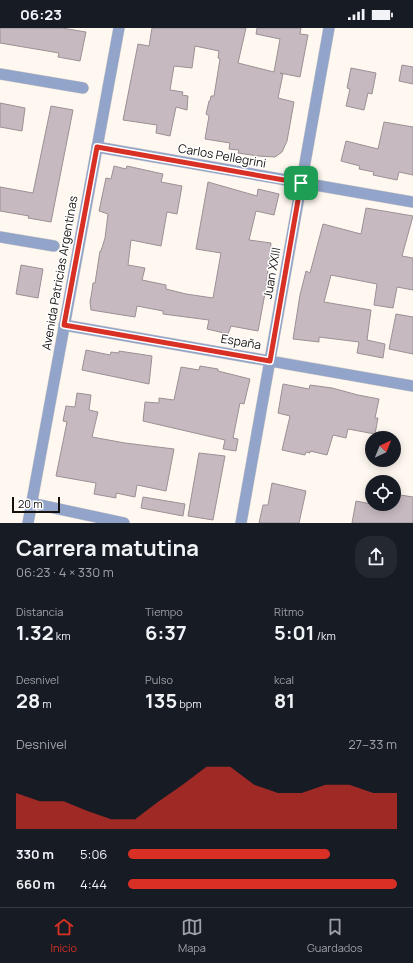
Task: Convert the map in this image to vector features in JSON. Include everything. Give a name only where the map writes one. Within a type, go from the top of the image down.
[{"type":"street","name":"Avenida Patricias Argentinas","points":[[28,523],[119,28]]},
{"type":"street","name":"Juan XXIII","points":[[241,523],[329,28]]},
{"type":"street","points":[[0,74],[83,88]]},
{"type":"street","name":"Carlos Pellegrini","points":[[97,147],[413,202]]},
{"type":"street","points":[[0,236],[54,246]]},
{"type":"street","name":"España","points":[[64,325],[413,386]]},
{"type":"street","points":[[31,503],[124,523]]},
{"type":"building","points":[[0,28],[62,28],[86,32],[80,61],[58,57],[59,53],[0,43]]},
{"type":"building","points":[[152,28],[246,28],[238,63],[274,72],[280,39],[256,34],[257,28],[301,28],[300,34],[308,35],[300,77],[280,73],[283,74],[278,98],[294,102],[287,141],[282,152],[275,157],[238,153],[239,150],[229,149],[230,143],[205,139],[209,116],[206,114],[211,96],[214,96],[220,59],[218,58],[219,51],[195,46],[192,68],[174,66],[170,90],[183,92],[182,95],[188,96],[187,110],[176,107],[170,136],[156,133],[157,125],[123,120],[138,44],[149,46]]},
{"type":"building","points":[[402,65],[413,67],[413,84],[399,81]]},
{"type":"building","points":[[351,68],[376,73],[372,94],[368,93],[364,110],[346,106],[350,89],[347,88]]},
{"type":"building","points":[[0,103],[25,108],[22,131],[0,127]]},
{"type":"building","points":[[51,106],[73,110],[51,222],[28,218],[29,216],[0,211],[0,187],[33,193]]},
{"type":"building","points":[[384,122],[413,127],[413,175],[399,172],[397,180],[373,175],[374,172],[359,169],[360,166],[341,161],[346,141],[378,149]]},
{"type":"building","points":[[114,166],[126,169],[127,166],[163,174],[161,182],[182,186],[177,214],[167,212],[161,246],[131,240],[128,265],[145,268],[142,280],[166,285],[166,289],[186,294],[213,298],[221,253],[196,249],[208,182],[257,196],[258,189],[279,194],[274,215],[256,211],[249,240],[271,243],[266,288],[258,331],[231,326],[228,334],[207,329],[209,320],[163,314],[163,311],[137,306],[135,317],[91,310],[90,302],[93,283],[95,283],[100,251],[105,238],[108,214],[99,211],[106,178],[111,179]]},
{"type":"building","points":[[366,208],[413,216],[402,256],[413,258],[413,290],[397,287],[393,308],[374,305],[377,284],[331,275],[324,302],[371,310],[367,340],[385,344],[383,358],[357,353],[359,342],[319,337],[319,342],[293,339],[300,295],[306,271],[310,273],[323,224],[361,234]]},
{"type":"building","points":[[21,265],[43,269],[38,298],[16,294]]},
{"type":"building","points":[[396,314],[413,317],[413,354],[389,349]]},
{"type":"building","points":[[86,350],[110,355],[111,352],[119,353],[119,351],[152,356],[149,384],[82,370]]},
{"type":"building","points":[[200,366],[218,369],[218,371],[250,379],[244,404],[240,403],[233,438],[238,439],[236,451],[223,449],[225,440],[143,421],[145,402],[159,403],[159,398],[174,400],[181,367],[199,370]]},
{"type":"building","points":[[283,384],[309,389],[310,385],[332,388],[379,399],[375,418],[378,418],[376,431],[365,432],[348,429],[346,438],[333,435],[327,455],[310,451],[310,453],[306,452],[305,455],[282,450],[290,416],[278,413]]},
{"type":"building","points":[[77,393],[91,395],[89,410],[98,412],[92,437],[174,449],[166,491],[137,485],[135,497],[116,493],[116,498],[94,494],[96,483],[56,476],[67,422],[63,421],[66,406],[75,407]]},
{"type":"building","points":[[199,453],[225,456],[213,520],[188,516]]},
{"type":"building","points":[[272,483],[306,491],[299,523],[259,523],[263,505],[268,505]]},
{"type":"building","points":[[401,495],[413,497],[413,523],[352,523],[356,501],[365,503],[365,511],[401,511]]},
{"type":"building","points":[[143,497],[185,504],[183,516],[141,508]]},
{"type":"route","points":[[97,147],[301,183],[270,361],[64,325],[97,147]]}]
